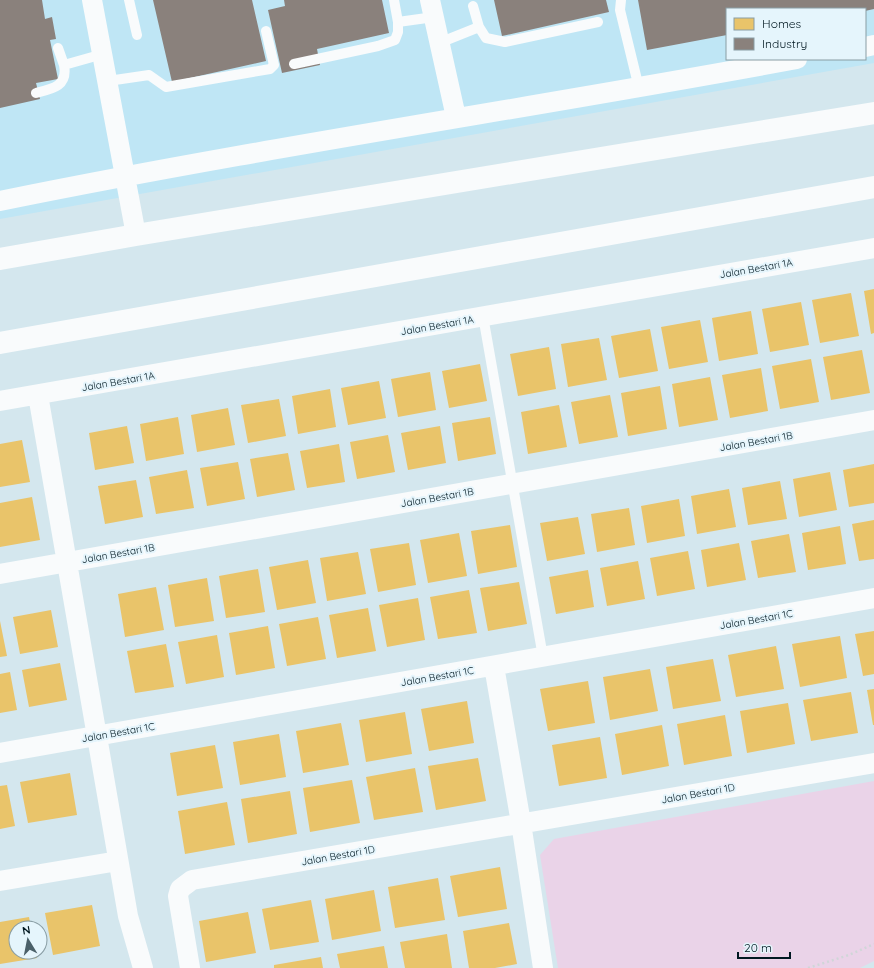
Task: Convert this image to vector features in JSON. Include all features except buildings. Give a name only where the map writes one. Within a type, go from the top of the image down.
[{"type":"street","points":[[96,1],[108,80],[136,234]]},
{"type":"street","points":[[432,8],[456,117]]},
{"type":"street","points":[[0,200],[126,175],[456,117],[639,88],[792,60]]},
{"type":"street","points":[[0,260],[136,234],[874,113]]},
{"type":"street","points":[[0,343],[874,187]]},
{"type":"street","name":"Jalan Bestari 1A","points":[[0,401],[874,248]]},
{"type":"street","points":[[38,395],[128,916],[143,968]]},
{"type":"street","name":"Jalan Bestari 1B","points":[[0,574],[874,420]]},
{"type":"street","name":"Jalan Bestari 1C","points":[[0,753],[874,598]]},
{"type":"street","points":[[494,666],[522,823],[544,968]]},
{"type":"street","name":"Jalan Bestari 1D","points":[[190,968],[178,896],[180,889],[192,880],[874,763]]},
{"type":"street","points":[[0,881],[118,861]]},
{"type":"lane","points":[[129,0],[137,35]]},
{"type":"lane","points":[[294,64],[378,46],[395,40],[398,32],[398,22],[394,0]]},
{"type":"lane","points":[[620,0],[620,10],[639,88]]},
{"type":"lane","points":[[473,6],[479,27],[486,38],[505,42],[598,22]]},
{"type":"lane","points":[[398,22],[432,8]]},
{"type":"lane","points":[[439,43],[479,27]]},
{"type":"lane","points":[[108,80],[149,75],[166,88],[270,69],[274,65],[266,31]]},
{"type":"lane","points":[[36,93],[53,88],[60,83],[66,74],[58,48]]},
{"type":"lane","points":[[64,65],[104,54]]},
{"type":"lane","points":[[483,316],[543,657]]},
{"type":"path","points":[[808,968],[849,955],[874,944]]},
{"type":"shaded area","points":[[0,0],[874,0],[874,63],[0,219]]},
{"type":"shaded area","points":[[874,781],[874,961],[860,968],[558,968],[540,855],[554,839]]}]
